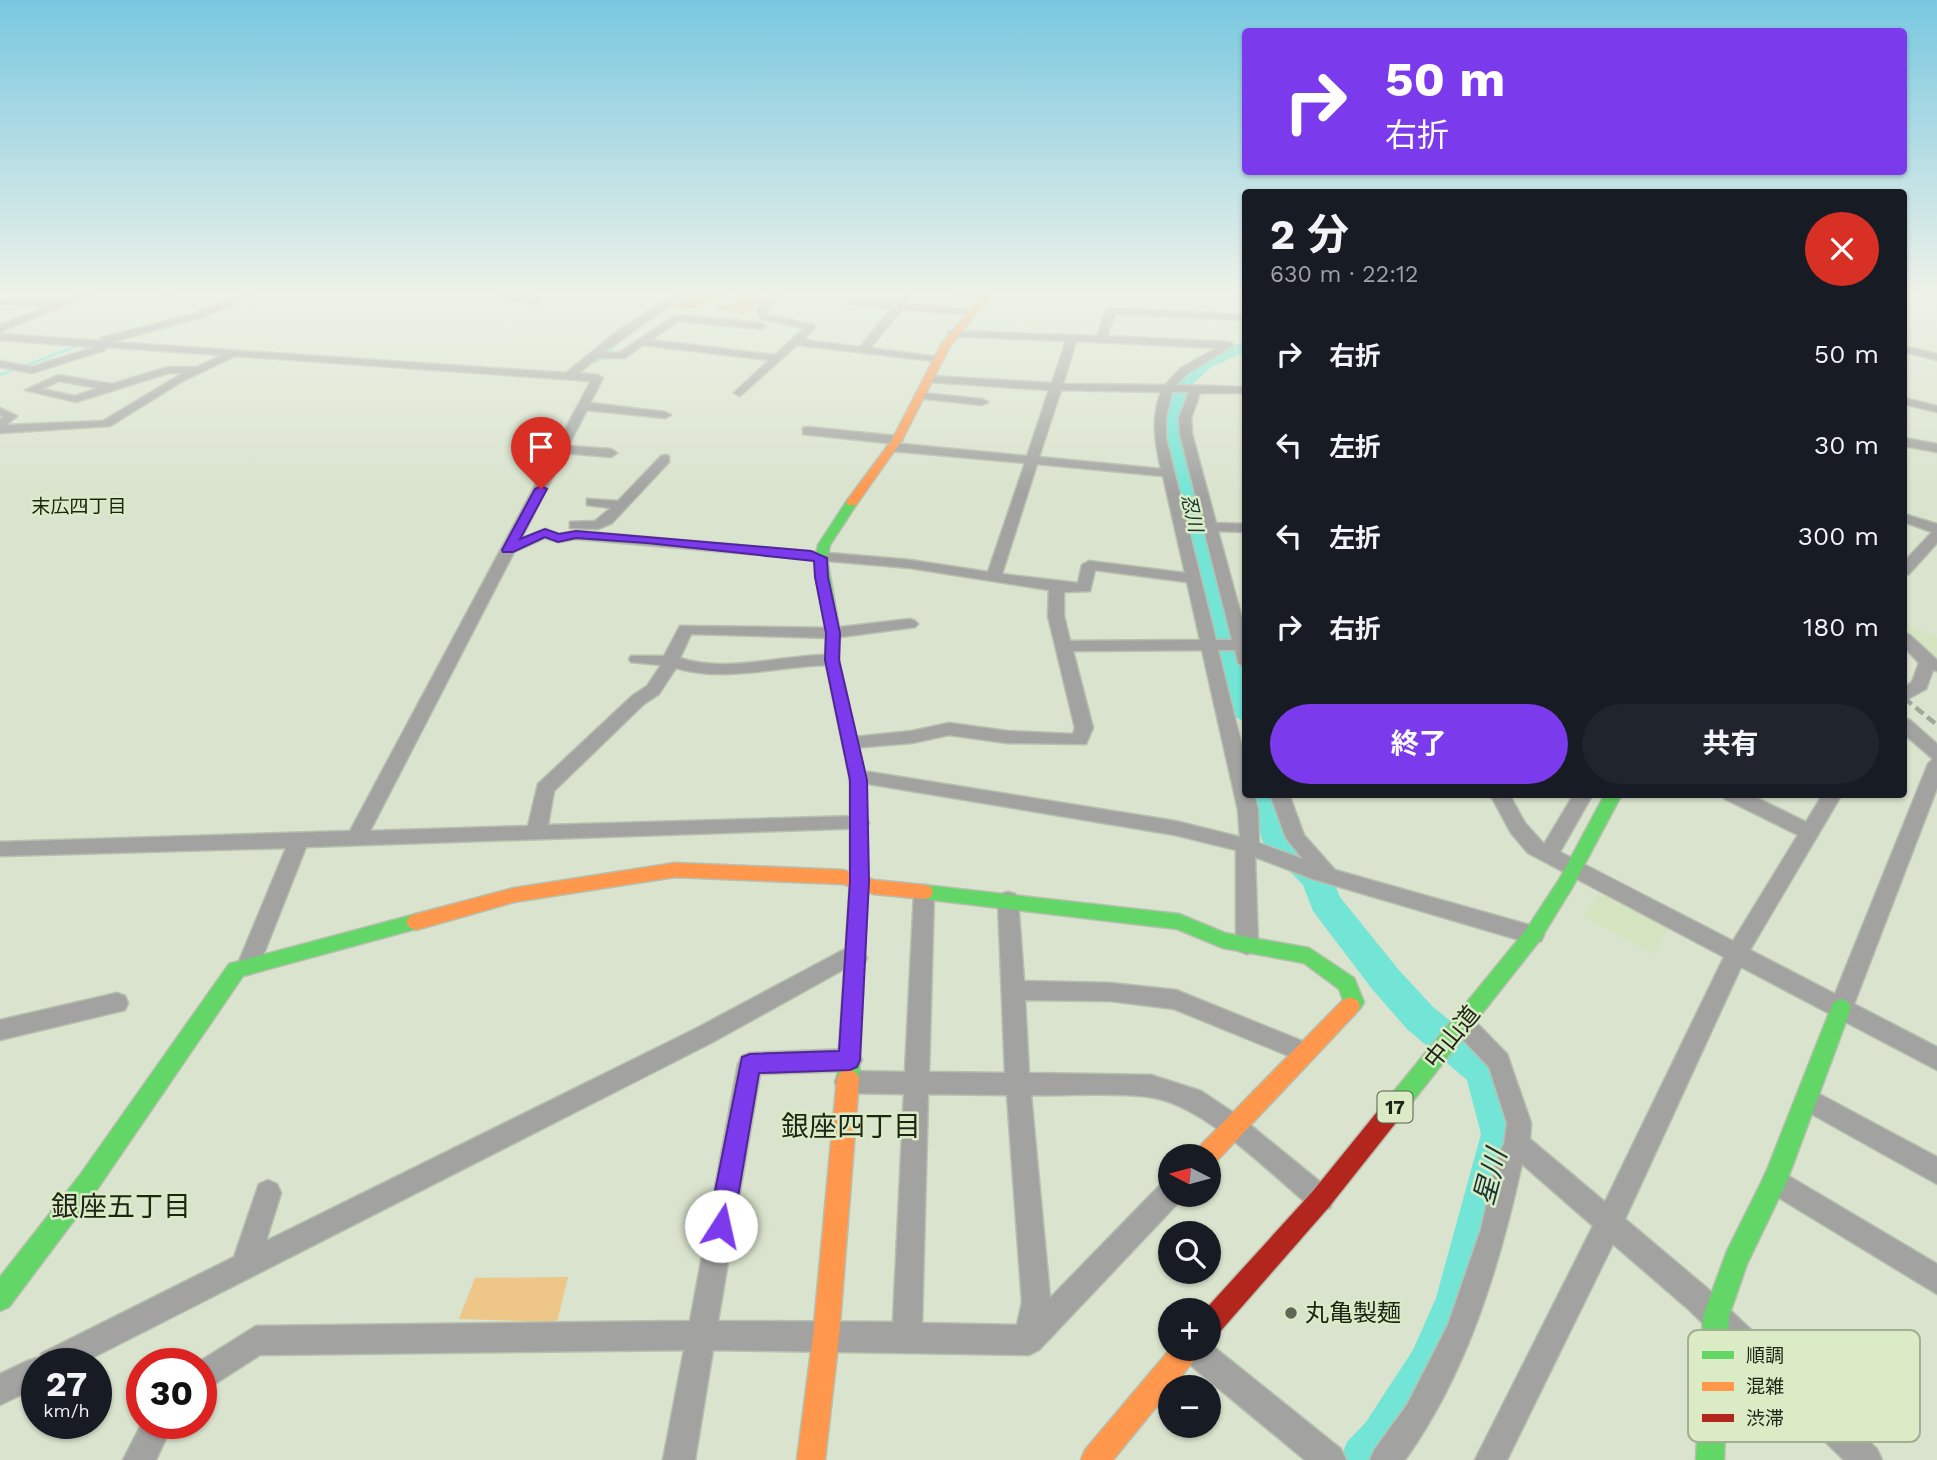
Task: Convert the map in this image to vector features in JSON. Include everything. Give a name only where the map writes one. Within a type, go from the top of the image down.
[{"type":"main road","points":[[811,1460],[826,1336],[848,1071],[859,881],[858,780],[832,660],[833,633],[821,577],[821,558],[824,545],[835,526],[895,443],[922,396],[938,360]]},
{"type":"main road","name":"中山道","points":[[1221,1312],[1321,1199],[1533,935],[1613,798]]},
{"type":"main road","points":[[0,1298],[88,1184],[236,970],[514,895],[676,870],[843,877],[874,887],[1008,900],[1179,922],[1223,940],[1309,956],[1347,984],[1354,1002],[1217,1144]]},
{"type":"main road","points":[[1715,1330],[1716,1316],[1736,1260],[1775,1181],[1841,1008]]},
{"type":"main road","points":[[1095,1460],[1178,1361]]},
{"type":"main road","points":[[1710,1460],[1711,1442]]},
{"type":"street","points":[[0,364],[32,370],[62,359]]},
{"type":"street","points":[[0,427],[106,424],[197,370],[222,359]]},
{"type":"street","points":[[301,359],[598,378],[586,406],[356,838]]},
{"type":"street","points":[[570,375],[591,359]]},
{"type":"street","points":[[740,393],[776,359]]},
{"type":"street","points":[[931,359],[938,360]]},
{"type":"street","points":[[994,577],[1065,359]]},
{"type":"street","points":[[1204,359],[1182,372],[1161,401],[1160,438],[1191,578],[1211,644],[1242,783]]},
{"type":"street","points":[[112,387],[58,378],[31,390],[76,399],[168,370],[197,370]]},
{"type":"street","points":[[930,379],[1056,387],[1242,390]]},
{"type":"street","points":[[1193,389],[1185,418],[1211,527],[1242,638]]},
{"type":"street","points":[[922,396],[982,402]]},
{"type":"street","points":[[1907,402],[1937,409]]},
{"type":"street","points":[[586,406],[665,415]]},
{"type":"street","points":[[0,411],[11,416],[0,427]]},
{"type":"street","points":[[807,431],[1033,461],[1168,473]]},
{"type":"street","points":[[1907,442],[1937,447]]},
{"type":"street","points":[[563,449],[611,453]]},
{"type":"street","points":[[508,550],[558,527],[598,525],[607,520],[664,459]]},
{"type":"street","points":[[592,502],[621,505]]},
{"type":"street","points":[[1907,519],[1937,529]]},
{"type":"street","points":[[1211,527],[1242,528]]},
{"type":"street","points":[[545,533],[558,538],[576,535],[647,540],[821,558],[910,564],[1056,587],[1086,588],[1089,565],[1191,578]]},
{"type":"street","points":[[1907,568],[1937,535]]},
{"type":"street","points":[[851,742],[912,737],[949,730],[1007,737],[1080,740],[1084,728],[1056,617],[1056,587]]},
{"type":"street","points":[[537,832],[545,789],[638,700],[653,690],[686,629],[833,633],[910,624]]},
{"type":"street","points":[[1907,641],[1932,664],[1920,685],[1907,694]]},
{"type":"street","points":[[1065,646],[1242,645]]},
{"type":"street","points":[[636,659],[671,661],[688,667],[722,670],[789,661],[832,660]]},
{"type":"street","points":[[1907,727],[1937,754]]},
{"type":"street","points":[[1841,1008],[1937,764]]},
{"type":"street","points":[[858,780],[869,778],[1129,819],[1247,846],[1320,872],[1533,935]]},
{"type":"street","points":[[1245,798],[1250,839],[1247,846],[1247,945]]},
{"type":"street","points":[[1281,798],[1296,838],[1320,872]]},
{"type":"street","points":[[1501,798],[1518,828],[1535,848],[1937,1059]]},
{"type":"street","points":[[1548,855],[1582,798]]},
{"type":"street","points":[[1740,798],[1810,832]]},
{"type":"street","points":[[1491,1460],[1609,1223],[1737,953],[1831,798]]},
{"type":"street","points":[[0,849],[859,823]]},
{"type":"street","points":[[248,966],[299,839]]},
{"type":"street","points":[[907,1335],[924,893]]},
{"type":"street","points":[[1008,900],[1018,1084],[1036,1303],[1029,1340]]},
{"type":"street","points":[[82,1348],[703,1036],[845,958],[856,958]]},
{"type":"street","points":[[1014,990],[1110,992],[1177,1000],[1304,1052]]},
{"type":"street","points":[[0,1030],[117,1003]]},
{"type":"street","points":[[1386,1460],[1418,1416],[1461,1331],[1493,1229],[1509,1163],[1517,1144],[1519,1123],[1499,1061],[1466,1020]]},
{"type":"street","points":[[679,1460],[750,1063],[848,1071],[917,1082],[1151,1086],[1192,1099],[1234,1126],[1321,1199]]},
{"type":"street","points":[[1808,1099],[1937,1171]]},
{"type":"street","points":[[1517,1144],[1730,1330]]},
{"type":"street","points":[[1775,1181],[1937,1280]]},
{"type":"street","points":[[245,1266],[268,1193]]},
{"type":"street","points":[[217,1367],[256,1341],[701,1335],[907,1335],[1029,1340],[1158,1206]]},
{"type":"street","points":[[1208,1361],[1330,1460]]},
{"type":"street","points":[[0,1390],[21,1379]]},
{"type":"street","points":[[139,1460],[150,1439]]},
{"type":"street","points":[[1840,1442],[1853,1455]]},
{"type":"shaded area","points":[[1907,625],[1937,637],[1937,659],[1931,658],[1907,633]]},
{"type":"shaded area","points":[[1597,896],[1613,896],[1669,926],[1654,954],[1583,916]]},
{"type":"shaded area","points":[[568,1277],[557,1322],[459,1319],[475,1278]]},
{"type":"waterway","points":[[0,375],[42,359]]},
{"type":"waterway","points":[[583,368],[600,359]]},
{"type":"waterway","name":"忍川","points":[[1214,359],[1205,363],[1183,385],[1173,425],[1199,543],[1242,698]]},
{"type":"waterway","name":"星川","points":[[1268,798],[1278,840],[1318,879],[1325,902],[1385,979],[1420,1018],[1484,1071],[1501,1134],[1458,1299],[1430,1367],[1383,1439],[1365,1460]]},
{"type":"railway","points":[[1907,700],[1937,725]]},
{"type":"traffic: fast","points":[[848,1079],[859,881],[858,780],[832,660],[833,633],[821,559],[824,545],[852,502]]},
{"type":"traffic: fast","points":[[1394,1108],[1533,935],[1566,883],[1612,798]]},
{"type":"traffic: fast","points":[[924,892],[1179,922],[1223,940],[1309,956],[1347,984],[1354,1002],[1350,1006]]},
{"type":"traffic: fast","points":[[0,1298],[88,1183],[236,970],[416,922]]},
{"type":"traffic: fast","points":[[1715,1330],[1716,1316],[1736,1260],[1775,1181],[1841,1008]]},
{"type":"traffic: fast","points":[[1710,1460],[1711,1442]]},
{"type":"traffic: slow","points":[[852,502],[897,440],[939,359]]},
{"type":"traffic: slow","points":[[416,922],[514,895],[675,870],[843,877],[874,887],[924,892]]},
{"type":"traffic: slow","points":[[1217,1144],[1350,1006]]},
{"type":"traffic: slow","points":[[811,1460],[826,1336],[848,1079]]},
{"type":"traffic: slow","points":[[1095,1460],[1177,1361]]},
{"type":"traffic: jam","points":[[1221,1312],[1321,1199],[1394,1108]]},
{"type":"place","name":"丸亀製麺","points":[[1291,1313]]},
{"type":"district","name":"末広四丁目","points":[[79,506]]},
{"type":"district","name":"銀座四丁目","points":[[851,1126]]},
{"type":"district","name":"銀座五丁目","points":[[121,1206]]},
{"type":"route","points":[[541,489],[508,550],[545,533],[558,538],[576,535],[713,545],[821,558],[821,577],[833,633],[832,660],[858,780],[859,881],[850,1060],[750,1063],[721,1226]]}]
